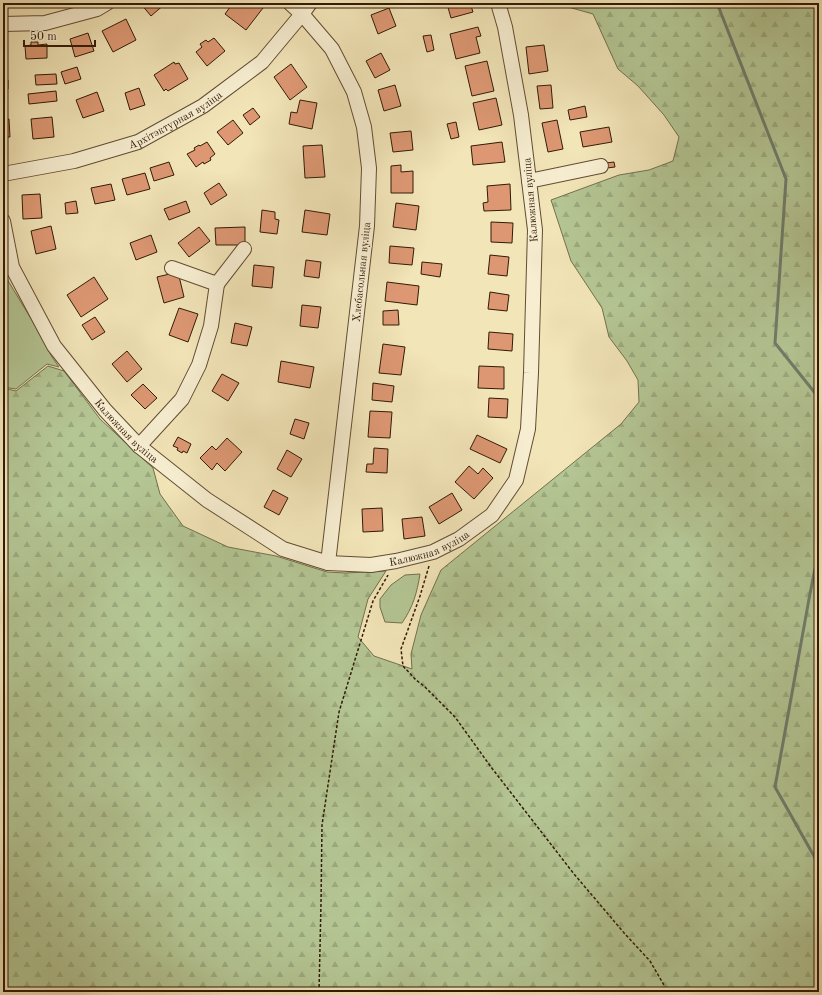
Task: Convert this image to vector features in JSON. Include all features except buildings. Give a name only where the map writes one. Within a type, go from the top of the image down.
[{"type":"street","points":[[3,24],[45,23],[97,8],[106,3]]},
{"type":"street","name":"Хлебасольная вуліца","points":[[290,3],[306,8],[332,49],[354,92],[364,127],[369,168],[367,226],[328,563]]},
{"type":"street","name":"Калюжная вуліца","points":[[3,221],[12,267],[54,346],[105,410],[139,446],[207,500],[283,549],[328,563],[371,565],[396,561],[433,552],[460,539],[492,515],[516,480],[528,429],[535,230],[521,115],[505,27],[498,3]]},
{"type":"street","name":"Архітэктурная вуліца","points":[[3,174],[74,161],[138,142],[203,106],[262,62],[306,8]]},
{"type":"street","points":[[529,181],[601,166]]},
{"type":"street","points":[[139,446],[182,399],[199,365],[211,326],[217,284],[244,249]]},
{"type":"street","points":[[172,268],[217,284]]},
{"type":"path","points":[[433,552],[420,596],[401,650],[403,666],[455,717],[491,767],[574,874],[650,961],[668,992]]},
{"type":"path","points":[[319,992],[322,825],[339,712],[373,601],[396,561]]},
{"type":"green space","points":[[554,3],[819,3],[819,992],[3,992],[3,388],[16,391],[48,366],[64,371],[100,419],[153,468],[160,494],[183,526],[228,547],[276,556],[327,572],[345,573],[386,571],[368,599],[358,637],[374,656],[412,669],[411,654],[421,615],[441,570],[621,424],[639,402],[638,380],[627,361],[609,337],[602,308],[571,261],[551,200],[619,175],[649,170],[673,161],[679,137],[664,115],[638,86],[618,69],[593,14]]},
{"type":"green space","points":[[3,271],[59,367],[47,364],[16,389],[3,387]]},
{"type":"green space","points":[[420,574],[414,600],[402,623],[385,622],[380,607],[380,599],[391,585],[405,575]]},
{"type":"waterway","points":[[719,8],[786,179],[775,343],[819,398]]},
{"type":"waterway","points":[[819,548],[775,787],[819,865]]}]
